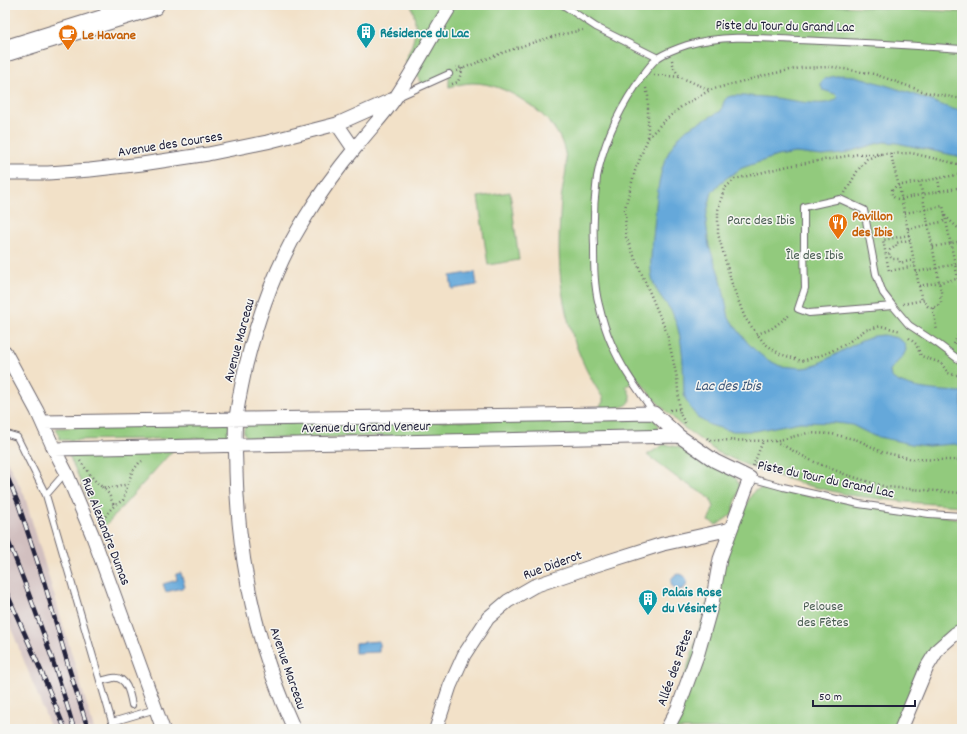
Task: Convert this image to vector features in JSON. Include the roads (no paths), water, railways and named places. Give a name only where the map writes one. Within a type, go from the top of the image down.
[{"type":"main road","points":[[5,51],[110,11],[153,5]]},
{"type":"street","name":"Avenue Marceau","points":[[294,729],[281,702],[266,658],[256,621],[241,541],[236,492],[235,445],[236,419],[242,384],[252,341],[262,309],[286,252],[305,218],[328,184],[354,149],[395,99],[414,69],[440,21],[451,5]]},
{"type":"street","name":"Avenue des Courses","points":[[5,173],[48,173],[83,170],[142,164],[208,154],[267,142],[337,124],[395,99]]},
{"type":"street","points":[[337,124],[354,149]]},
{"type":"street","name":"Rue Alexandre Dumas","points":[[5,352],[38,411],[92,534],[163,729]]},
{"type":"street","name":"Avenue du Grand Veneur","points":[[42,422],[654,413]]},
{"type":"street","name":"Piste du Tour du Grand Lac","points":[[654,413],[679,436],[715,461],[750,478]]},
{"type":"street","name":"Avenue du Grand Veneur","points":[[54,449],[679,436]]},
{"type":"street","name":"Allée des Fêtes","points":[[668,729],[678,708],[698,653],[712,603],[720,559],[750,478]]},
{"type":"street","name":"Rue Diderot","points":[[436,729],[450,686],[464,655],[488,618],[508,601],[534,586],[590,567],[663,544],[731,529]]},
{"type":"street","points":[[901,729],[927,667],[938,649],[955,634],[962,630]]},
{"type":"lane","points":[[563,5],[596,27],[658,58]]},
{"type":"lane","name":"Piste du Tour du Grand Lac","points":[[654,413],[624,367],[612,345],[598,303],[594,254],[595,198],[603,153],[610,132],[620,111],[643,74],[658,58],[670,51],[709,40],[762,38],[962,49]]},
{"type":"lane","name":"Avenue des Courses","points":[[395,99],[449,74]]},
{"type":"lane","points":[[893,306],[809,313],[798,309],[805,288],[804,207],[840,199],[864,210],[876,274],[883,293],[909,325],[962,362]]},
{"type":"lane","points":[[5,432],[17,437],[46,495],[112,722],[116,729]]},
{"type":"lane","points":[[46,495],[66,472]]},
{"type":"lane","name":"Piste du Tour du Grand Lac","points":[[750,478],[778,486],[859,504],[929,514],[962,516]]},
{"type":"lane","points":[[100,681],[115,678],[121,679],[129,690],[132,705]]},
{"type":"lane","points":[[112,722],[156,709]]},
{"type":"water","name":"Lac des Ibis","points":[[842,75],[866,79],[913,94],[952,109],[962,111],[962,157],[897,143],[884,142],[842,154],[822,156],[795,153],[777,156],[742,168],[728,177],[712,192],[706,223],[709,246],[721,280],[729,318],[747,342],[756,351],[766,359],[780,366],[802,368],[810,367],[874,336],[884,335],[897,338],[905,344],[906,350],[903,356],[890,370],[891,377],[906,385],[915,387],[962,392],[962,446],[954,444],[928,446],[911,444],[874,436],[852,425],[836,423],[800,422],[755,431],[727,430],[710,425],[698,418],[691,409],[684,394],[680,336],[672,313],[654,285],[651,270],[651,254],[658,187],[664,162],[677,139],[687,129],[721,111],[724,101],[728,97],[755,96],[808,103],[827,103],[834,101],[838,97],[835,94],[823,90],[821,82],[826,78]]},
{"type":"water","points":[[475,272],[477,285],[452,289],[450,276]]},
{"type":"water","points":[[181,573],[185,587],[166,592],[163,584],[177,580],[176,574]]},
{"type":"water","points":[[679,574],[685,576],[687,582],[685,588],[679,590],[673,588],[671,582],[673,576]]},
{"type":"water","points":[[379,641],[379,652],[355,653],[355,643]]},
{"type":"railway","points":[[5,471],[18,503],[45,585],[88,729]]},
{"type":"railway","points":[[5,533],[42,630],[74,729]]},
{"type":"railway","points":[[5,589],[65,729]]},
{"type":"place","name":"Résidence du Lac","points":[[366,49]]},
{"type":"place","name":"Le Havane","points":[[68,51]]},
{"type":"place","name":"Pavillon des Ibis","points":[[838,240]]},
{"type":"place","name":"Palais Rose du Vésinet","points":[[648,616]]},
{"type":"park label","name":"Parc des Ibis","points":[[761,219]]},
{"type":"park label","name":"Île des Ibis","points":[[815,254]]},
{"type":"park label","name":"Pelouse des Fêtes","points":[[823,614]]}]
